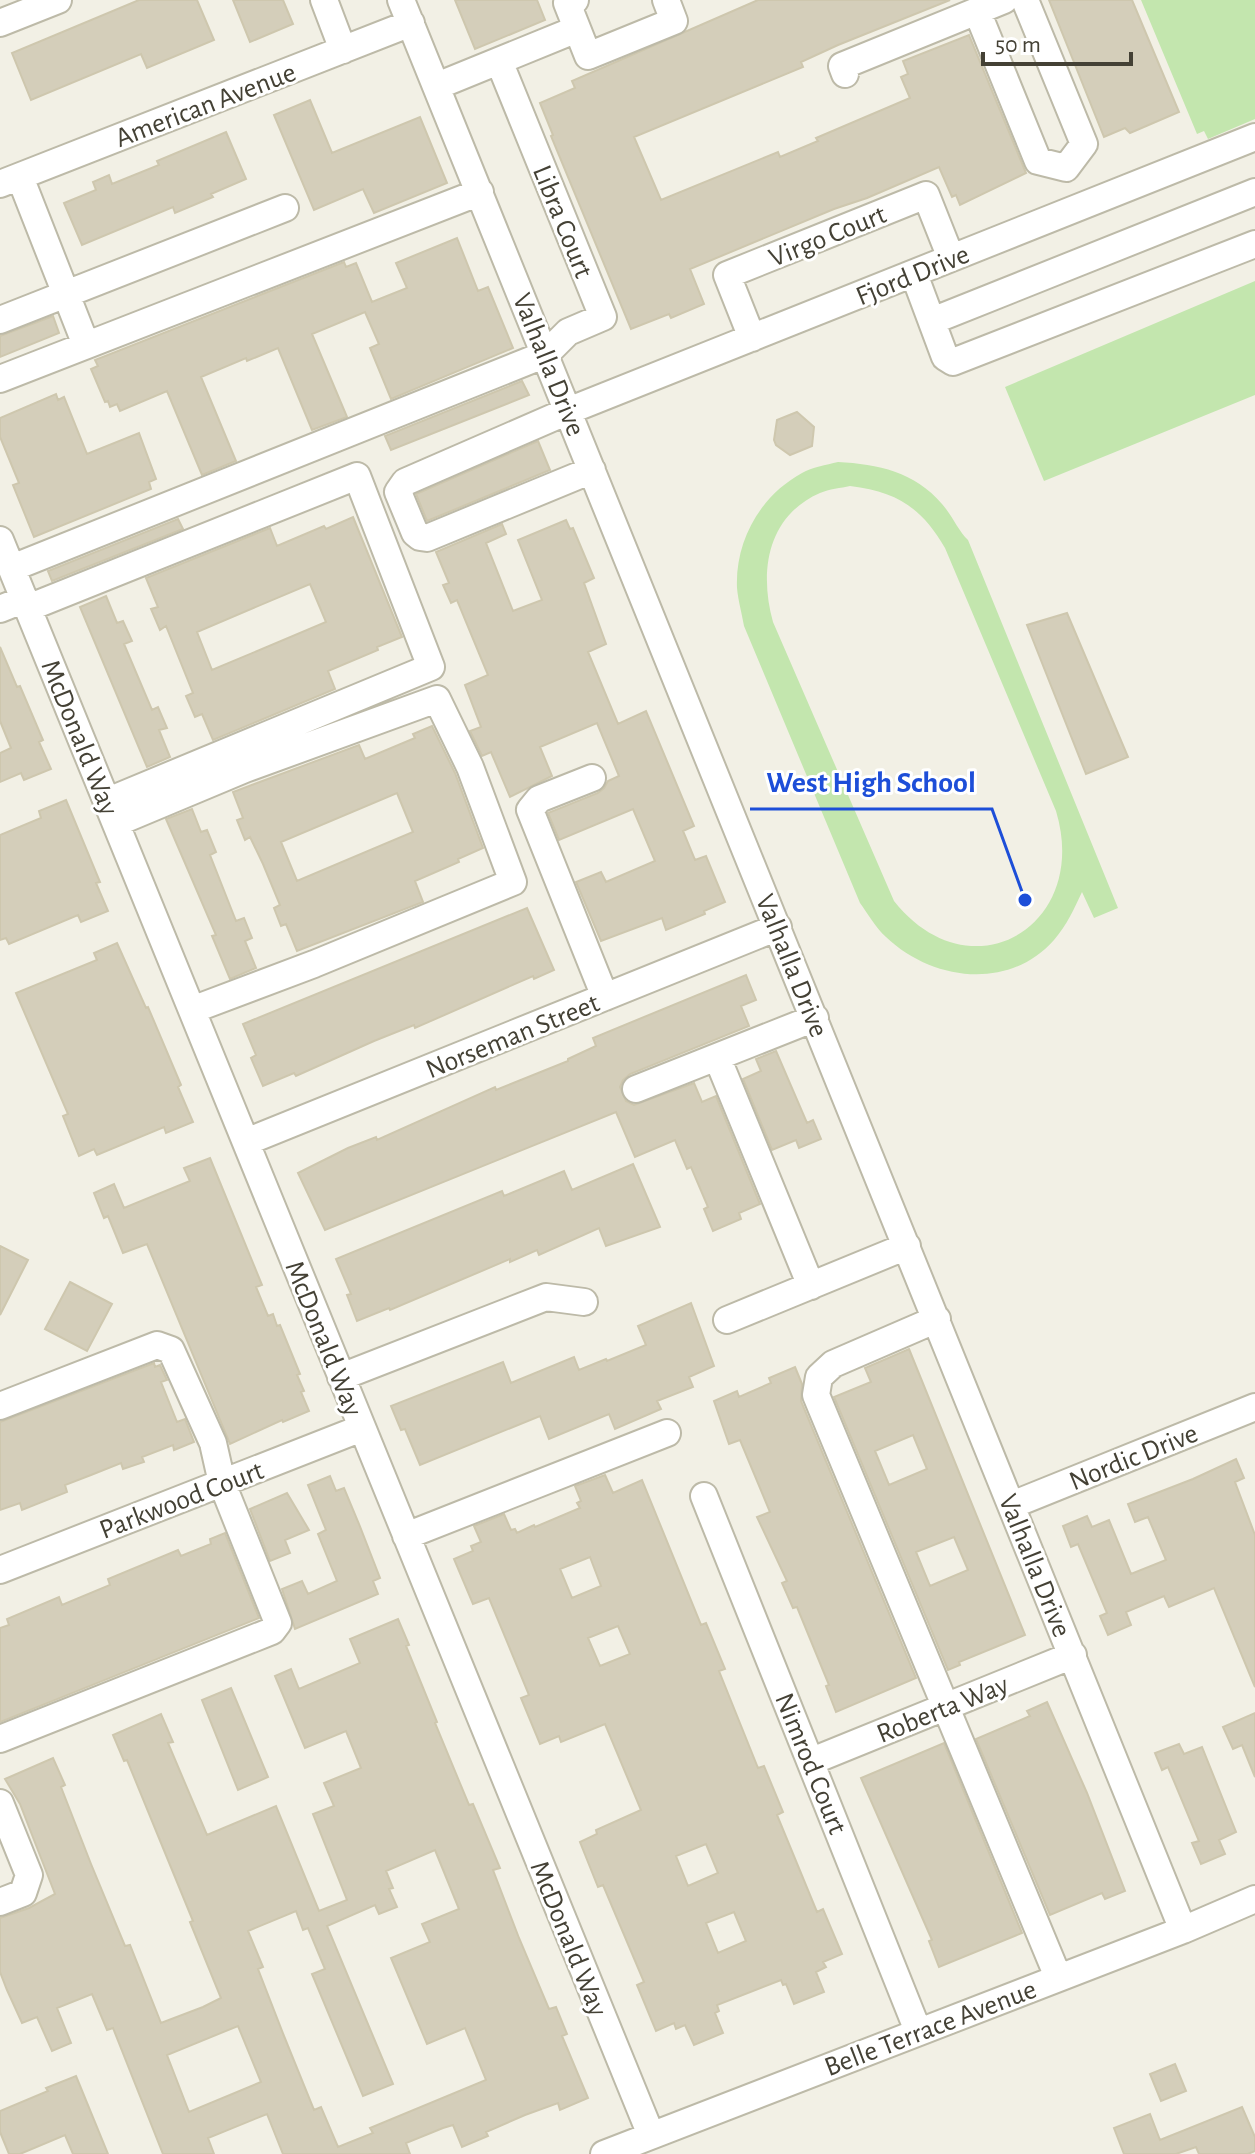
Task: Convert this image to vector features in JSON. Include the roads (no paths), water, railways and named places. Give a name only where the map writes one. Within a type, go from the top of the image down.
[{"type":"street","points":[[0,23],[58,0]]},
{"type":"street","points":[[324,0],[343,50]]},
{"type":"street","points":[[575,0],[567,3],[588,56],[674,21],[666,0]]},
{"type":"street","points":[[845,74],[842,66],[1004,0]]},
{"type":"street","points":[[1025,0],[1084,144],[1066,168]]},
{"type":"street","points":[[977,11],[1038,161],[1066,168]]},
{"type":"street","name":"American Avenue","points":[[6,177],[343,50],[406,12]]},
{"type":"street","name":"Valhalla Drive","points":[[406,12],[1183,1930]]},
{"type":"street","points":[[437,86],[577,29]]},
{"type":"street","name":"Libra Court","points":[[499,61],[603,317],[568,332],[546,354]]},
{"type":"street","name":"Fjord Drive","points":[[592,470],[427,538],[415,533],[398,492],[405,482],[568,411],[1255,137]]},
{"type":"street","points":[[1066,168],[1081,207]]},
{"type":"street","points":[[6,177],[66,294],[86,345]]},
{"type":"street","points":[[0,379],[480,192]]},
{"type":"street","points":[[932,321],[1255,192]]},
{"type":"street","name":"Virgo Court","points":[[752,338],[727,275],[926,195],[951,258]]},
{"type":"street","points":[[0,320],[285,208]]},
{"type":"street","points":[[914,274],[945,357],[953,362],[1255,244]]},
{"type":"street","points":[[12,568],[546,354]]},
{"type":"street","points":[[0,609],[26,604],[357,476],[431,667],[112,812]]},
{"type":"street","name":"McDonald Way","points":[[0,540],[651,2135]]},
{"type":"street","points":[[112,812],[245,769],[437,699],[470,767],[513,882],[314,964],[192,1010]]},
{"type":"street","points":[[592,778],[539,799],[530,810],[605,997]]},
{"type":"street","name":"Norseman Street","points":[[246,1142],[778,927]]},
{"type":"street","points":[[636,1089],[815,1018]]},
{"type":"street","points":[[717,1057],[811,1286]]},
{"type":"street","points":[[727,1320],[907,1246]]},
{"type":"street","points":[[341,1377],[546,1297],[584,1302]]},
{"type":"street","points":[[937,1319],[833,1364],[819,1377],[816,1395],[1058,1977]]},
{"type":"street","points":[[0,1406],[157,1345],[171,1350],[213,1443],[222,1483],[278,1623],[272,1631],[0,1739]]},
{"type":"street","name":"Nordic Drive","points":[[1012,1505],[1255,1407]]},
{"type":"street","name":"Parkwood Court","points":[[0,1570],[362,1428]]},
{"type":"street","points":[[406,1536],[667,1433]]},
{"type":"street","name":"Nimrod Court","points":[[704,1496],[918,2031]]},
{"type":"street","name":"Roberta Way","points":[[812,1761],[1073,1655]]},
{"type":"street","points":[[0,1803],[29,1875],[23,1893],[0,1902]]},
{"type":"street","name":"Belle Terrace Avenue","points":[[604,2154],[1183,1930],[1255,1899]]},
{"type":"place","name":"West High School","points":[[1025,900]]}]
